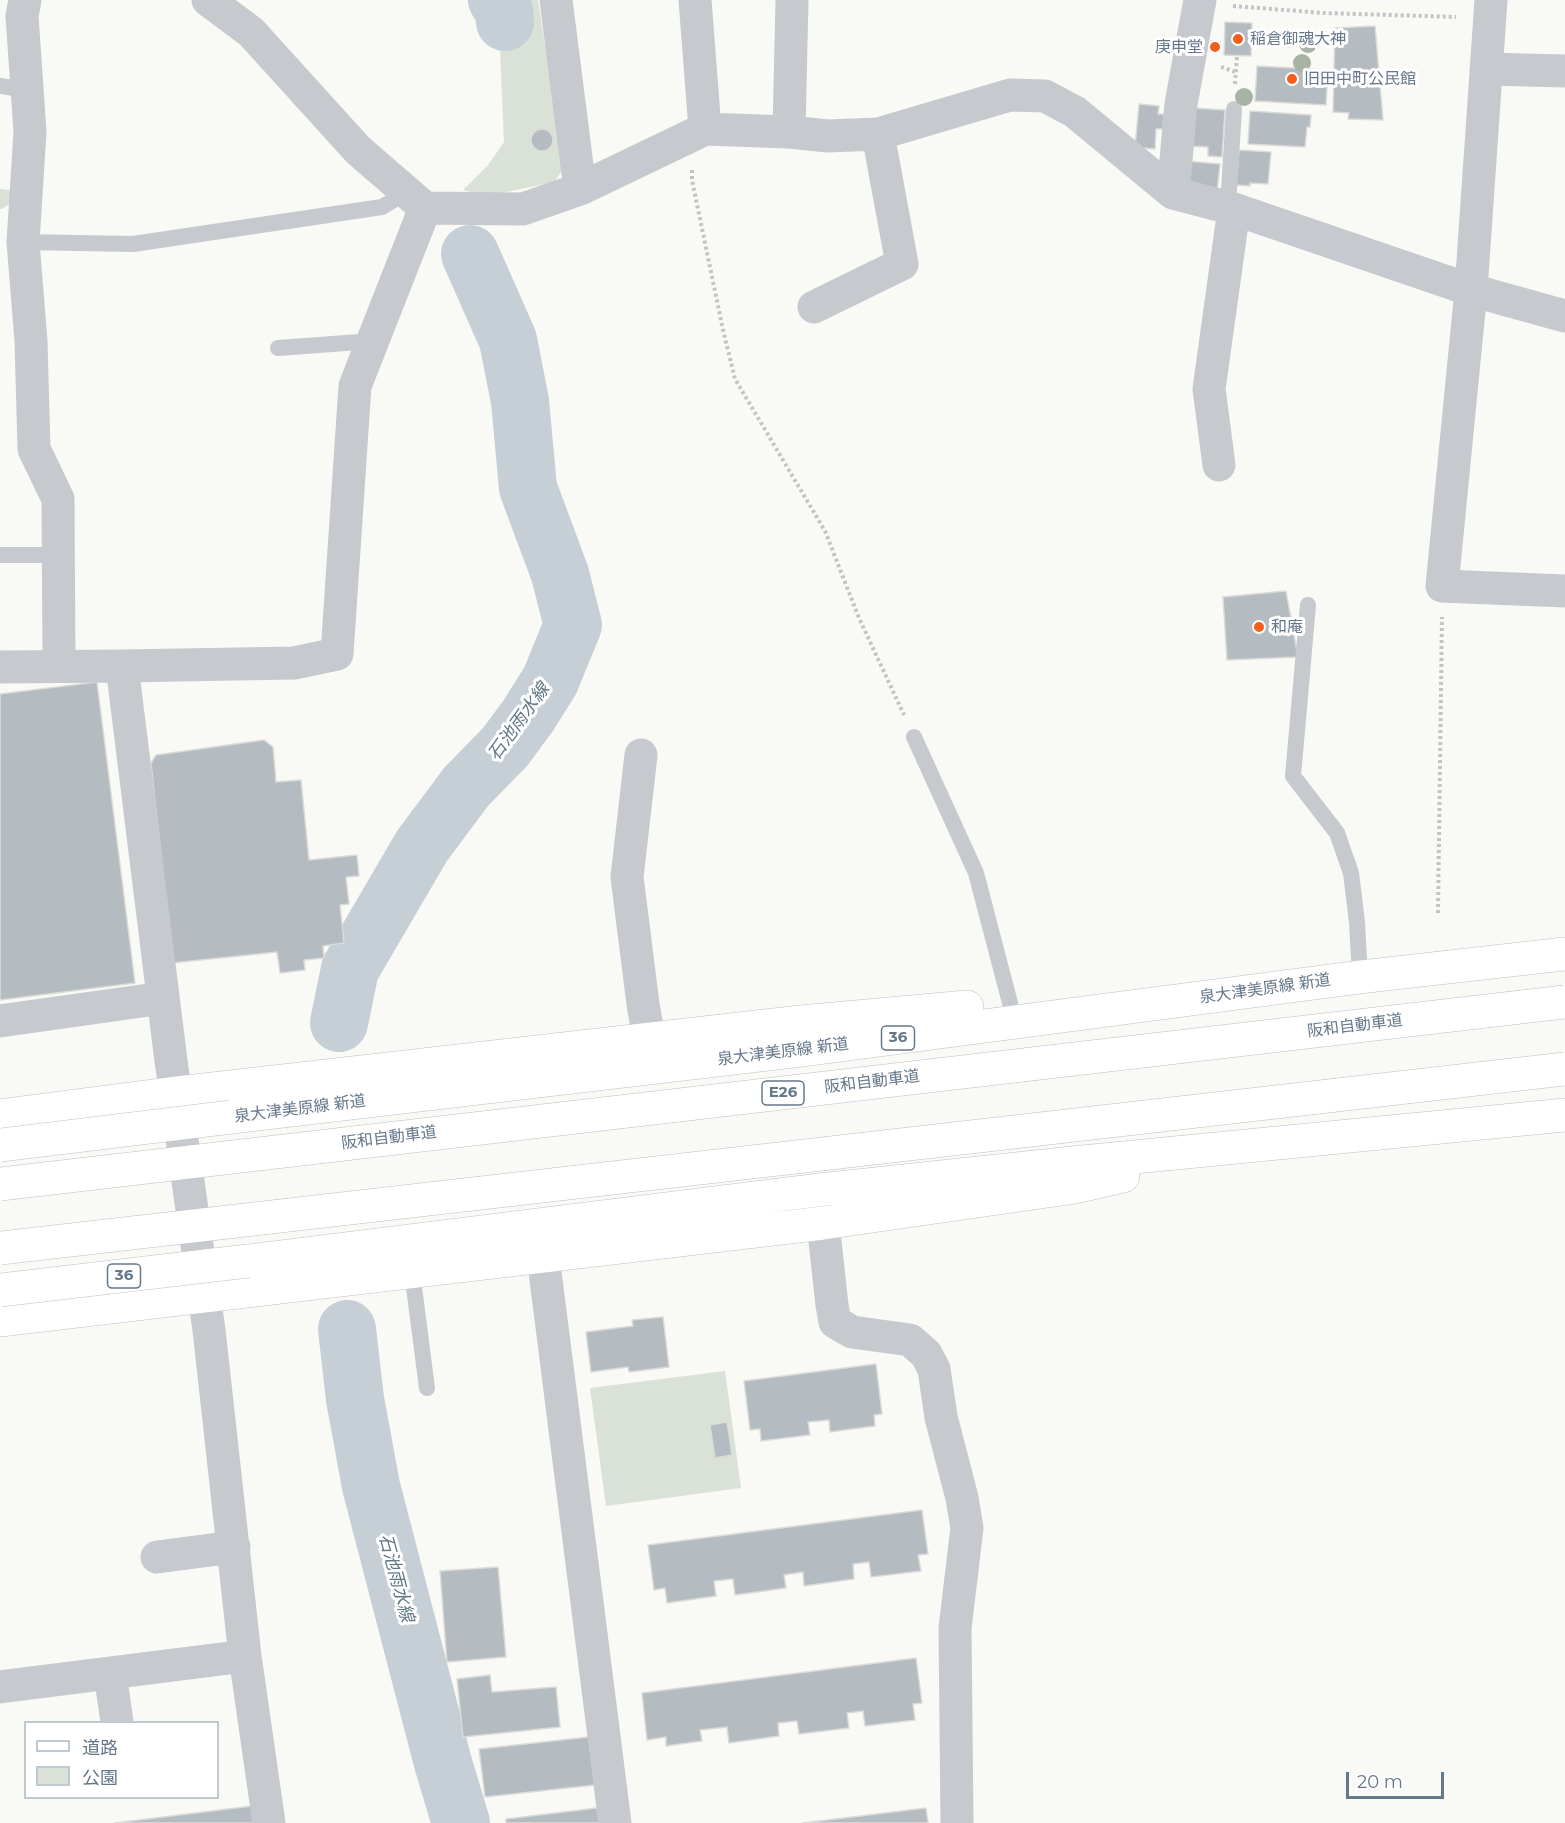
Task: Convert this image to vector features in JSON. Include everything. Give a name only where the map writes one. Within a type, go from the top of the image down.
[{"type":"main road","name":"泉大津美原線 新道","points":[[0,1145],[801,1050],[1360,977],[1565,954]]},
{"type":"main road","name":"36","points":[[0,1116],[176,1093],[801,1022],[1010,1003],[1225,994]]},
{"type":"main road","name":"阪和自動車道","points":[[0,1184],[1565,1002]]},
{"type":"main road","points":[[0,1248],[1565,1068]]},
{"type":"main road","name":"36","points":[[0,1290],[248,1262],[829,1189],[1565,1115]]},
{"type":"main road","name":"36","points":[[0,1320],[823,1223],[1075,1187],[1281,1143]]},
{"type":"street","points":[[25,0],[13,88],[30,132],[16,229],[30,340],[34,449],[58,499],[59,666]]},
{"type":"street","points":[[208,0],[251,32],[358,150],[416,200],[524,209],[580,189],[698,132],[789,132],[828,136],[878,134],[1010,95],[1045,96],[1075,111],[1173,193],[1231,208],[1471,290],[1565,316]]},
{"type":"street","points":[[556,0],[580,189]]},
{"type":"street","points":[[695,0],[698,132]]},
{"type":"street","points":[[789,132],[792,0]]},
{"type":"street","points":[[1173,193],[1182,104],[1200,2]]},
{"type":"street","points":[[1490,9],[1471,290],[1442,586],[1565,591]]},
{"type":"street","points":[[1486,69],[1565,71]]},
{"type":"street","points":[[814,307],[902,264],[878,134]]},
{"type":"street","points":[[0,667],[294,663],[337,654],[355,386],[374,340],[416,200]]},
{"type":"street","points":[[1219,465],[1209,389],[1231,208]]},
{"type":"street","points":[[122,666],[163,998],[210,1330],[245,1656],[269,1823]]},
{"type":"street","points":[[640,754],[627,877],[649,1039]]},
{"type":"street","points":[[0,1021],[163,998]]},
{"type":"street","points":[[823,1223],[835,1322],[852,1332],[910,1340],[926,1354],[934,1369],[941,1417],[962,1498],[967,1528],[955,1628],[957,1823]]},
{"type":"street","points":[[543,1256],[615,1823]]},
{"type":"street","points":[[157,1557],[234,1547]]},
{"type":"street","points":[[0,1687],[245,1656]]},
{"type":"street","points":[[110,1673],[117,1721]]},
{"type":"lane","points":[[1231,208],[1234,109]]},
{"type":"lane","points":[[16,229],[133,244],[416,200]]},
{"type":"lane","points":[[278,348],[374,340]]},
{"type":"lane","points":[[0,555],[58,555]]},
{"type":"lane","points":[[1308,605],[1293,776],[1337,833],[1351,873],[1360,977]]},
{"type":"lane","points":[[914,737],[976,873],[1010,1003]]},
{"type":"lane","points":[[412,1272],[426,1388]]},
{"type":"path","points":[[1200,2],[1324,13],[1490,9]]},
{"type":"path","points":[[698,132],[692,180],[735,380],[825,531],[859,618],[914,737]]},
{"type":"path","points":[[1438,913],[1442,586]]},
{"type":"green space","points":[[516,0],[538,0],[564,168],[554,182],[502,193],[480,194],[463,190],[488,165],[504,142],[499,25],[516,23]]},
{"type":"green space","points":[[0,189],[18,191],[17,199],[2,209],[0,209]]},
{"type":"green space","points":[[725,1371],[741,1488],[606,1506],[590,1388]]},
{"type":"building","name":"稲倉御魂大神","points":[[1225,22],[1252,23],[1251,56],[1224,55]]},
{"type":"building","points":[[1375,26],[1383,120],[1348,119],[1349,113],[1333,112],[1335,28]]},
{"type":"building","points":[[1272,38],[1297,39],[1296,47],[1271,46]]},
{"type":"building","name":"庚申堂","points":[[1211,41],[1220,42],[1219,52],[1210,52]]},
{"type":"building","name":"旧田中町公民館","points":[[1257,66],[1328,70],[1326,105],[1255,101]]},
{"type":"building","points":[[1139,104],[1159,106],[1158,114],[1164,114],[1163,129],[1156,129],[1155,149],[1135,147]]},
{"type":"building","points":[[1192,108],[1225,110],[1222,157],[1208,156],[1208,147],[1188,146]]},
{"type":"building","points":[[1250,111],[1311,115],[1305,147],[1248,144]]},
{"type":"building","points":[[542,129],[552,136],[553,140],[546,150],[542,151],[532,144],[531,140],[538,130]]},
{"type":"building","points":[[1239,150],[1271,152],[1268,184],[1236,185]]},
{"type":"building","points":[[1186,161],[1220,164],[1217,191],[1189,184]]},
{"type":"building","name":"和庵","points":[[1286,591],[1298,657],[1227,660],[1223,597]]},
{"type":"building","points":[[97,682],[135,983],[0,1000],[0,694]]},
{"type":"building","points":[[264,740],[273,747],[276,782],[301,780],[309,860],[357,855],[359,876],[346,877],[349,904],[340,905],[344,943],[323,946],[324,958],[304,960],[305,970],[280,973],[277,952],[172,963],[151,763],[156,755]]},
{"type":"building","points":[[663,1317],[669,1367],[629,1372],[628,1367],[591,1372],[586,1332],[633,1326],[632,1320]]},
{"type":"building","points":[[876,1364],[882,1414],[874,1415],[875,1426],[830,1432],[829,1420],[808,1422],[810,1435],[761,1441],[760,1429],[750,1430],[744,1381]]},
{"type":"building","points":[[727,1422],[732,1455],[715,1458],[710,1425]]},
{"type":"building","points":[[922,1510],[928,1554],[918,1555],[921,1571],[871,1577],[869,1562],[853,1564],[854,1579],[804,1586],[803,1572],[784,1575],[786,1588],[735,1595],[733,1579],[714,1581],[716,1596],[667,1603],[665,1588],[654,1590],[648,1545]]},
{"type":"building","points":[[498,1567],[506,1657],[447,1662],[440,1571]]},
{"type":"building","points":[[916,1658],[922,1703],[913,1704],[915,1720],[865,1726],[863,1711],[847,1713],[849,1728],[799,1734],[797,1721],[778,1723],[779,1736],[729,1743],[727,1727],[700,1730],[702,1741],[666,1746],[666,1737],[647,1740],[642,1693]]},
{"type":"building","points":[[490,1675],[492,1692],[556,1687],[560,1727],[463,1737],[457,1679]]},
{"type":"building","points":[[589,1737],[595,1785],[485,1797],[479,1749]]},
{"type":"building","points":[[252,1806],[254,1823],[115,1823]]},
{"type":"building","points":[[597,1808],[599,1823],[506,1823],[506,1819]]},
{"type":"building","points":[[926,1808],[928,1823],[803,1823]]},
{"type":"waterway","name":"石池雨水線","points":[[497,0],[504,11],[505,22]]},
{"type":"waterway","name":"石池雨水線","points":[[339,1023],[350,969],[422,846],[466,787],[505,747],[528,716],[550,681],[573,625],[560,574],[528,488],[520,401],[508,340],[470,254]]},
{"type":"waterway","name":"石池雨水線","points":[[347,1329],[355,1399],[371,1486],[443,1763],[461,1823]]},
{"type":"place","name":"稲倉御魂大神","points":[[1238,39]]},
{"type":"place","name":"庚申堂","points":[[1215,47]]},
{"type":"place","name":"旧田中町公民館","points":[[1292,79]]},
{"type":"place","name":"和庵","points":[[1259,627]]}]
